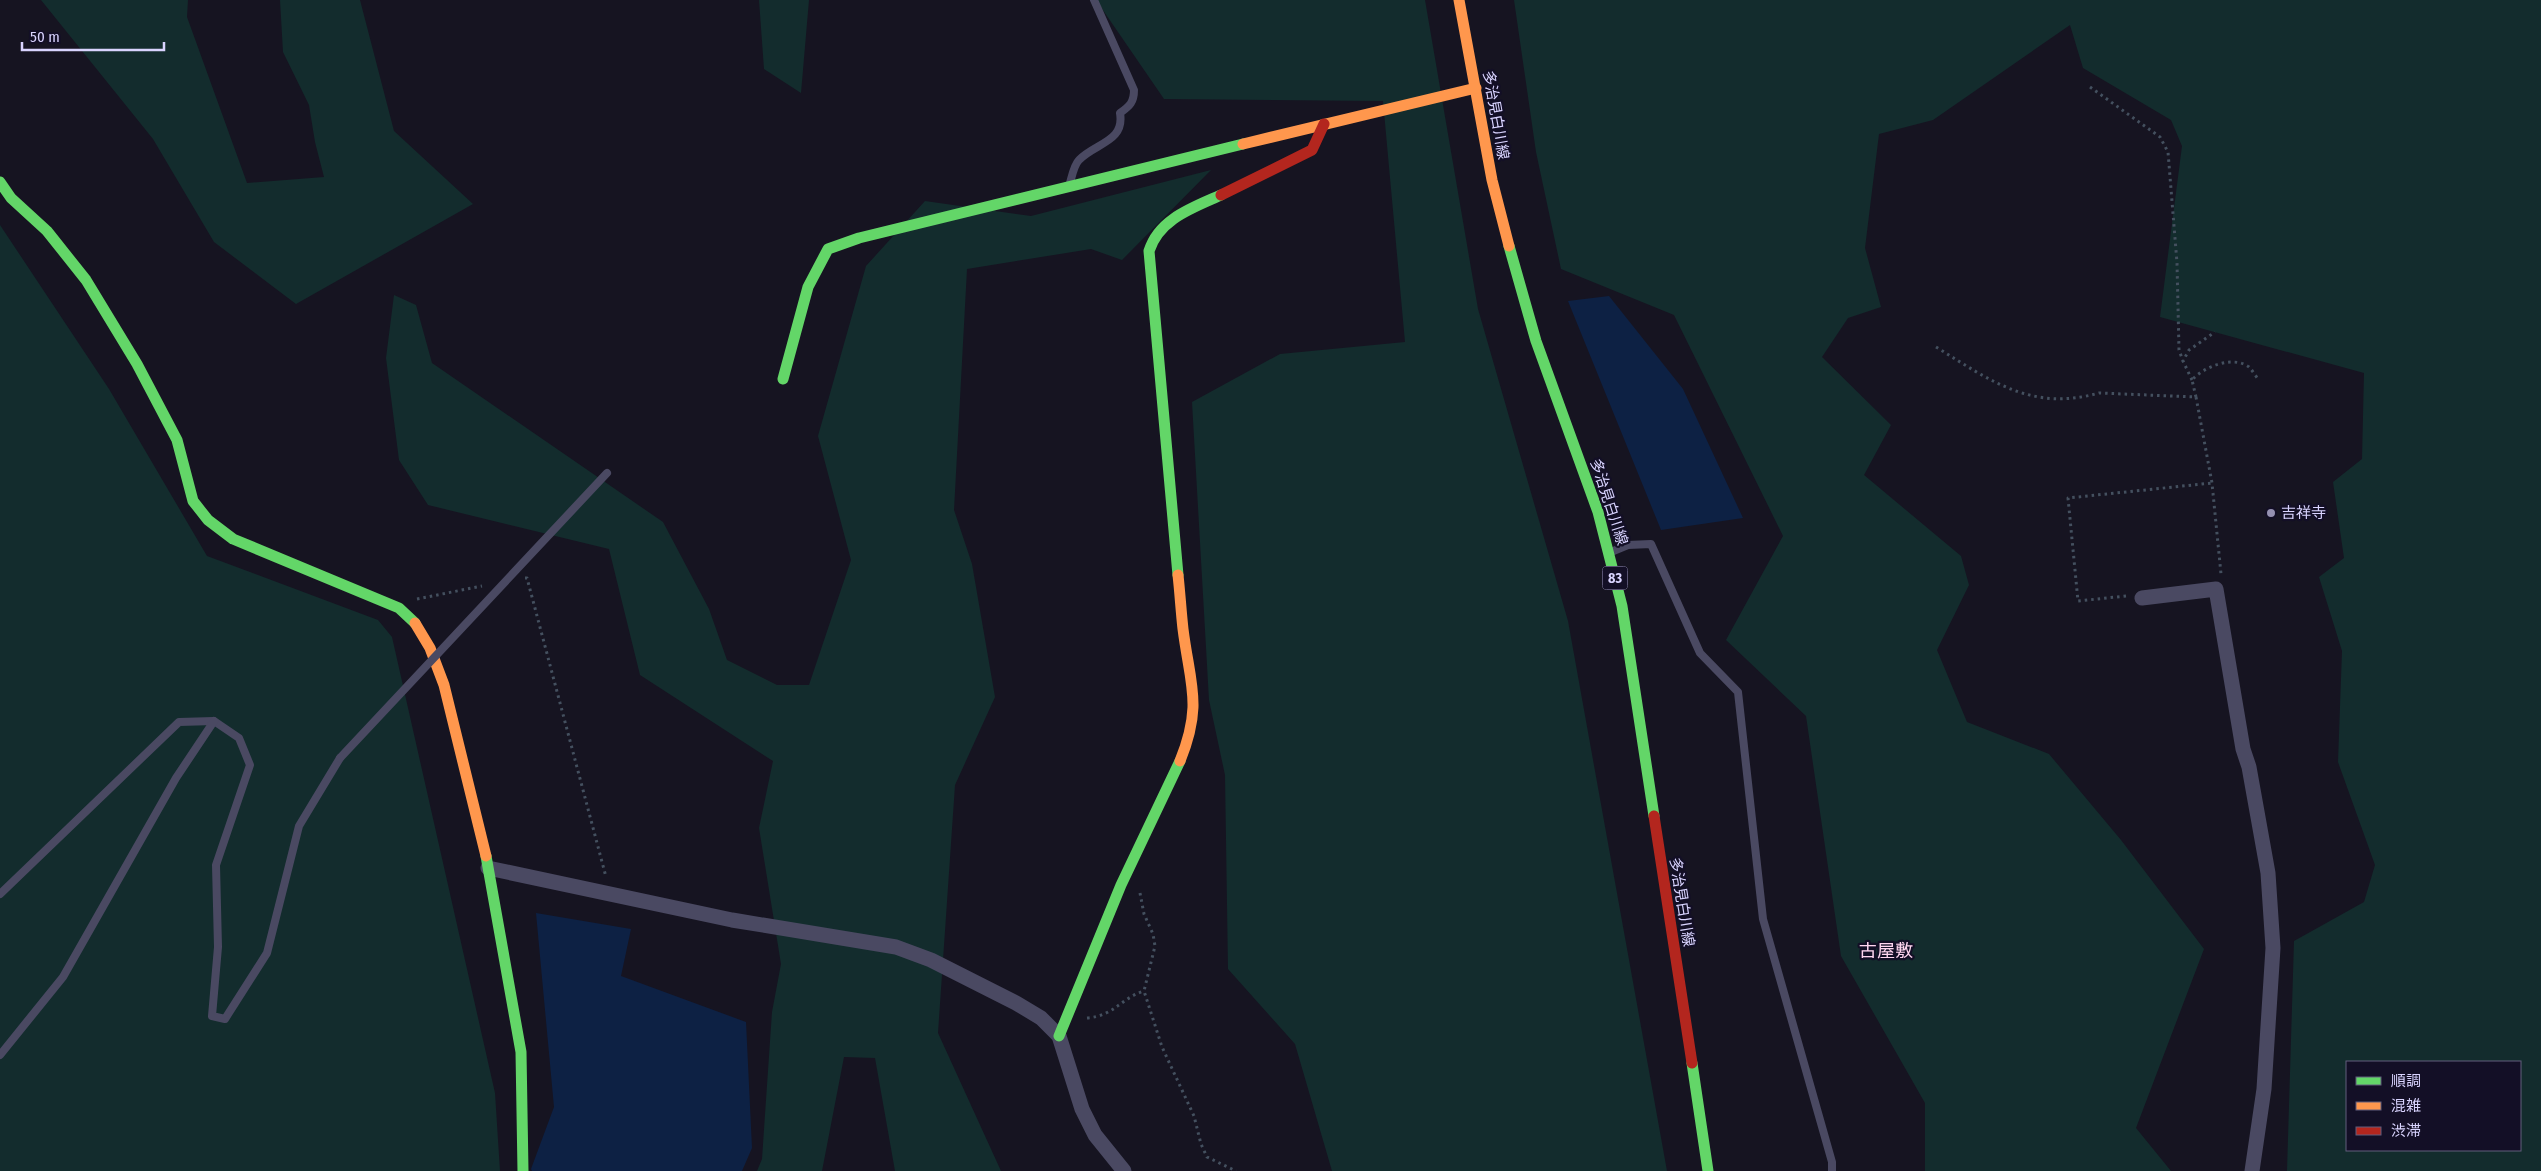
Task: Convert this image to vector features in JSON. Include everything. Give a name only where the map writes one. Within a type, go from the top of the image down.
[{"type":"street","name":"多治見白川線","points":[[1459,0],[1492,180],[1522,292],[1536,340],[1598,512],[1610,552],[1622,606],[1708,1171]]},
{"type":"street","points":[[784,379],[808,287],[828,249],[859,238],[1028,196],[1476,88]]},
{"type":"street","points":[[1059,1036],[1130,864],[1176,768],[1189,735],[1194,712],[1193,686],[1183,630],[1149,251],[1153,238],[1171,219],[1312,150],[1324,124]]},
{"type":"street","points":[[0,182],[10,198],[47,231],[86,280],[137,364],[177,440],[193,501],[208,520],[233,539],[399,608],[415,623],[430,648],[444,685],[473,792],[521,1052],[524,1084],[521,1111],[523,1171]]},
{"type":"street","points":[[2142,598],[2216,589],[2243,749],[2249,767],[2268,873],[2272,939],[2264,1089],[2252,1171]]},
{"type":"street","points":[[488,868],[732,920],[896,947],[931,960],[1016,1003],[1041,1018],[1059,1036],[1082,1109],[1095,1135],[1124,1171]]},
{"type":"lane","points":[[1069,186],[1078,161],[1119,132],[1122,123],[1120,113],[1131,105],[1134,98],[1134,90],[1094,0]]},
{"type":"lane","points":[[0,894],[179,722],[214,721],[239,738],[250,765],[216,865],[218,947],[212,1016],[225,1019],[267,953],[299,826],[340,758],[607,472]]},
{"type":"lane","points":[[1610,552],[1628,545],[1651,544],[1700,653],[1738,692],[1763,920],[1832,1162],[1832,1171]]},
{"type":"lane","points":[[0,1055],[63,977],[176,778],[214,721]]},
{"type":"path","points":[[2090,87],[2160,137],[2168,152],[2177,263],[2178,350],[2192,380],[2212,484],[2221,577],[2216,589]]},
{"type":"path","points":[[2183,361],[2189,350],[2215,332]]},
{"type":"path","points":[[1936,347],[2009,389],[2023,395],[2041,398],[2086,397],[2099,393],[2196,397]]},
{"type":"path","points":[[2192,380],[2200,370],[2223,363],[2239,362],[2249,367],[2258,379]]},
{"type":"path","points":[[2142,598],[2128,596],[2078,601],[2068,498],[2212,484]]},
{"type":"path","points":[[518,580],[527,578],[610,894]]},
{"type":"path","points":[[399,608],[410,601],[488,585]]},
{"type":"path","points":[[1130,864],[1137,880],[1144,914],[1154,934],[1155,946],[1144,991],[1158,1035],[1194,1116],[1201,1144],[1207,1156],[1236,1171]]},
{"type":"path","points":[[1067,1019],[1105,1016],[1132,994],[1144,991]]},
{"type":"green space","points":[[41,0],[188,0],[187,17],[247,183],[324,177],[315,142],[309,105],[283,52],[280,0],[360,0],[394,131],[473,204],[296,304],[214,242],[153,139]]},
{"type":"green space","points":[[759,0],[809,0],[801,93],[764,69]]},
{"type":"green space","points":[[1096,0],[1425,0],[1478,309],[1568,621],[1667,1171],[1332,1171],[1295,1044],[1228,969],[1225,775],[1209,700],[1192,402],[1280,354],[1405,342],[1383,101],[1164,99]]},
{"type":"green space","points":[[1514,0],[2541,0],[2541,1171],[2287,1171],[2294,941],[2364,902],[2375,865],[2338,762],[2342,651],[2319,577],[2344,558],[2333,482],[2362,459],[2364,373],[2160,317],[2182,146],[2171,120],[2083,68],[2070,25],[1933,120],[1879,134],[1865,248],[1881,307],[1848,318],[1822,357],[1891,425],[1864,475],[1961,556],[1969,585],[1937,650],[1967,722],[2049,754],[2121,840],[2204,949],[2136,1128],[2171,1171],[1925,1171],[1925,1103],[1841,956],[1806,716],[1726,640],[1783,536],[1674,315],[1561,269],[1536,152]]},
{"type":"green space","points":[[1211,170],[1122,260],[1091,249],[967,269],[954,510],[972,564],[995,697],[955,785],[938,1033],[1001,1171],[895,1171],[875,1058],[844,1057],[822,1171],[757,1171],[762,1159],[772,1012],[781,964],[759,828],[773,761],[640,675],[609,549],[428,505],[399,460],[386,358],[394,295],[416,305],[432,363],[663,522],[709,609],[727,660],[777,685],[809,685],[851,560],[818,436],[866,266],[925,201],[1031,216]]},
{"type":"green space","points":[[0,225],[109,389],[207,556],[378,620],[392,637],[495,1093],[500,1171],[0,1171]]},
{"type":"water","points":[[1609,296],[1683,389],[1743,518],[1661,530],[1568,301]]},
{"type":"water","points":[[536,913],[631,929],[621,976],[746,1022],[752,1148],[742,1171],[532,1171],[531,1169],[554,1107]]},
{"type":"traffic: fast","points":[[783,379],[808,287],[828,249],[859,238],[1243,144]]},
{"type":"traffic: fast","points":[[0,182],[11,198],[47,231],[86,280],[137,364],[177,440],[193,501],[208,520],[233,539],[399,608],[415,623]]},
{"type":"traffic: fast","points":[[1178,575],[1149,251],[1160,231],[1169,223],[1188,210],[1221,195]]},
{"type":"traffic: fast","points":[[1509,246],[1536,341],[1598,512],[1622,606],[1654,816]]},
{"type":"traffic: fast","points":[[1059,1036],[1121,885],[1180,761]]},
{"type":"traffic: fast","points":[[486,856],[521,1052],[523,1171]]},
{"type":"traffic: fast","points":[[1692,1063],[1708,1171]]},
{"type":"traffic: slow","points":[[1459,0],[1492,180],[1509,246]]},
{"type":"traffic: slow","points":[[1243,144],[1476,88]]},
{"type":"traffic: slow","points":[[1178,575],[1183,629],[1193,695],[1191,724],[1180,761]]},
{"type":"traffic: slow","points":[[415,623],[430,648],[444,685],[486,856]]},
{"type":"traffic: jam","points":[[1221,195],[1312,150],[1324,124]]},
{"type":"traffic: jam","points":[[1654,816],[1692,1063]]},
{"type":"place","name":"吉祥寺","points":[[2271,513]]},
{"type":"district","name":"古屋敷","points":[[1886,951]]}]
